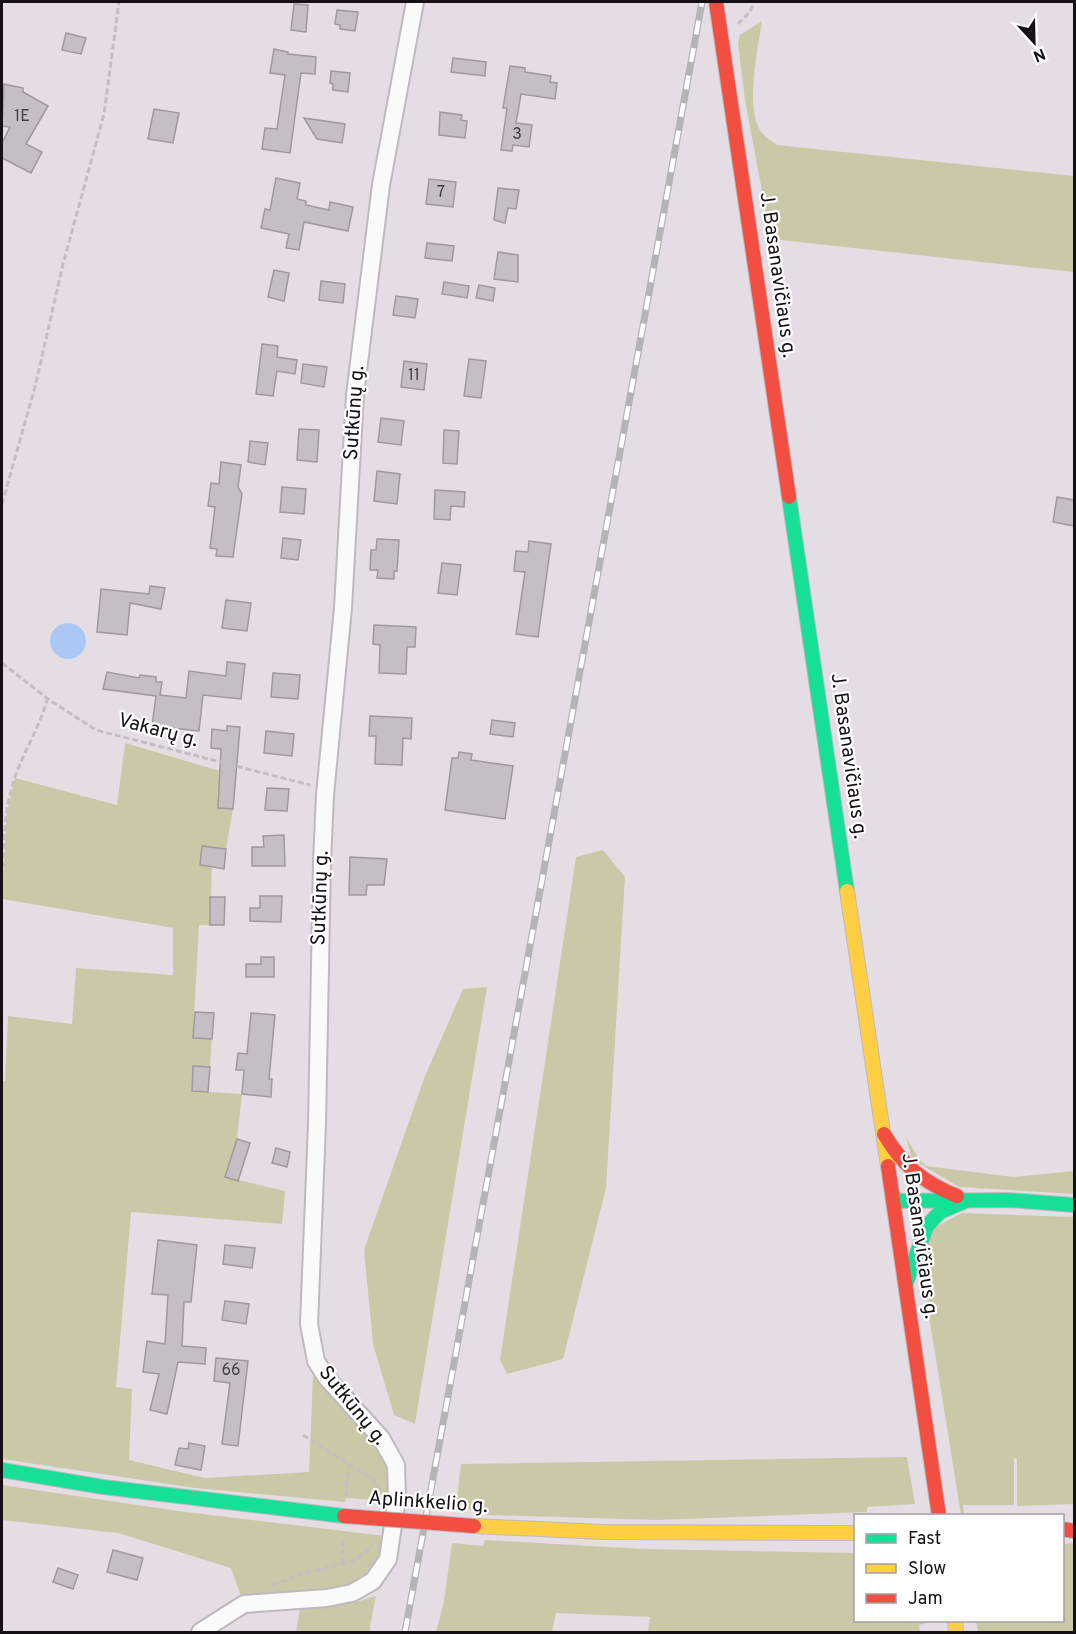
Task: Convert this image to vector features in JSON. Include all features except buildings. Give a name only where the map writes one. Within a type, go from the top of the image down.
[{"type":"main road","name":"J. Basanavičiaus g.","points":[[716,2],[939,1514]]},
{"type":"main road","points":[[884,1134],[895,1155],[922,1181],[969,1199]]},
{"type":"main road","points":[[906,1283],[927,1226],[940,1212],[969,1199]]},
{"type":"main road","points":[[894,1201],[969,1199],[1074,1205]]},
{"type":"main road","name":"Aplinkkelio g.","points":[[2,1470],[150,1493],[344,1516],[474,1526],[602,1532],[854,1533]]},
{"type":"street","name":"Sutkūnų g.","points":[[201,1632],[244,1604],[327,1598],[352,1593],[373,1581],[388,1559],[397,1498],[396,1466],[381,1438],[326,1377],[316,1361],[309,1324],[326,789],[343,608],[355,395],[381,185],[415,2]]},
{"type":"path","points":[[2,504],[35,387],[63,264],[104,114],[119,2]]},
{"type":"path","name":"Vakarų g.","points":[[2,663],[48,699],[96,730],[326,789]]},
{"type":"path","points":[[2,876],[7,812],[12,786],[48,699]]},
{"type":"path","points":[[344,1516],[349,1465]]},
{"type":"green space","points":[[762,21],[755,63],[753,95],[757,123],[767,138],[777,145],[1074,176],[1074,272],[771,239],[745,100],[738,43],[740,35]]},
{"type":"green space","points":[[125,743],[220,771],[218,808],[233,809],[226,849],[202,846],[200,865],[212,867],[210,925],[199,925],[193,1037],[212,1039],[210,1067],[194,1066],[192,1091],[242,1094],[237,1139],[226,1177],[285,1191],[282,1224],[131,1212],[116,1387],[132,1389],[129,1460],[205,1478],[309,1472],[313,1376],[380,1447],[389,1465],[389,1501],[346,1498],[345,1502],[195,1488],[2,1459],[2,1081],[5,1081],[8,1016],[72,1024],[76,968],[173,975],[173,928],[2,899],[7,812],[15,778],[117,805]]},
{"type":"green space","points":[[603,850],[625,877],[606,1188],[563,1359],[507,1374],[500,1360],[576,857]]},
{"type":"green space","points":[[487,987],[415,1424],[394,1415],[373,1344],[364,1250],[425,1076],[463,989]]},
{"type":"green space","points":[[906,1137],[918,1158],[926,1166],[1013,1177],[1074,1171],[1074,1194],[959,1187],[912,1159]]},
{"type":"green space","points":[[962,1213],[1074,1217],[1074,1504],[1017,1506],[1017,1459],[1014,1458],[1014,1505],[963,1505],[964,1514],[961,1514],[929,1316],[923,1258],[934,1228]]},
{"type":"green space","points":[[907,1457],[915,1504],[867,1507],[867,1512],[657,1520],[487,1515],[487,1510],[456,1509],[461,1464]]},
{"type":"green space","points":[[2,1485],[178,1511],[385,1536],[379,1562],[370,1575],[359,1583],[328,1592],[241,1596],[231,1568],[118,1533],[2,1520]]},
{"type":"green space","points":[[485,1540],[644,1549],[854,1553],[854,1622],[930,1622],[919,1625],[920,1632],[678,1632],[648,1631],[650,1617],[556,1613],[552,1632],[436,1632],[444,1601],[452,1543],[483,1546]]},
{"type":"green space","points":[[1074,1543],[1074,1632],[978,1632],[976,1622],[1064,1622],[1064,1544]]},
{"type":"green space","points":[[376,1596],[369,1632],[296,1632],[300,1608],[353,1603]]},
{"type":"water","points":[[68,623],[81,628],[86,641],[81,654],[68,659],[55,654],[50,641],[55,628]]},
{"type":"railway","points":[[405,1632],[702,2]]},
{"type":"traffic: fast","points":[[789,497],[847,891]]},
{"type":"traffic: fast","points":[[894,1201],[1009,1200],[1074,1205]]},
{"type":"traffic: fast","points":[[906,1283],[927,1226],[940,1212],[966,1201]]},
{"type":"traffic: fast","points":[[2,1470],[103,1487],[344,1516]]},
{"type":"traffic: slow","points":[[847,891],[888,1166]]},
{"type":"traffic: slow","points":[[474,1526],[602,1532],[854,1533]]},
{"type":"traffic: slow","points":[[955,1622],[956,1632]]},
{"type":"traffic: jam","points":[[716,2],[789,497]]},
{"type":"traffic: jam","points":[[884,1134],[898,1155],[915,1172],[934,1185],[957,1196]]},
{"type":"traffic: jam","points":[[888,1166],[939,1514]]},
{"type":"traffic: jam","points":[[344,1516],[474,1526]]},
{"type":"traffic: jam","points":[[1064,1529],[1074,1531]]}]
